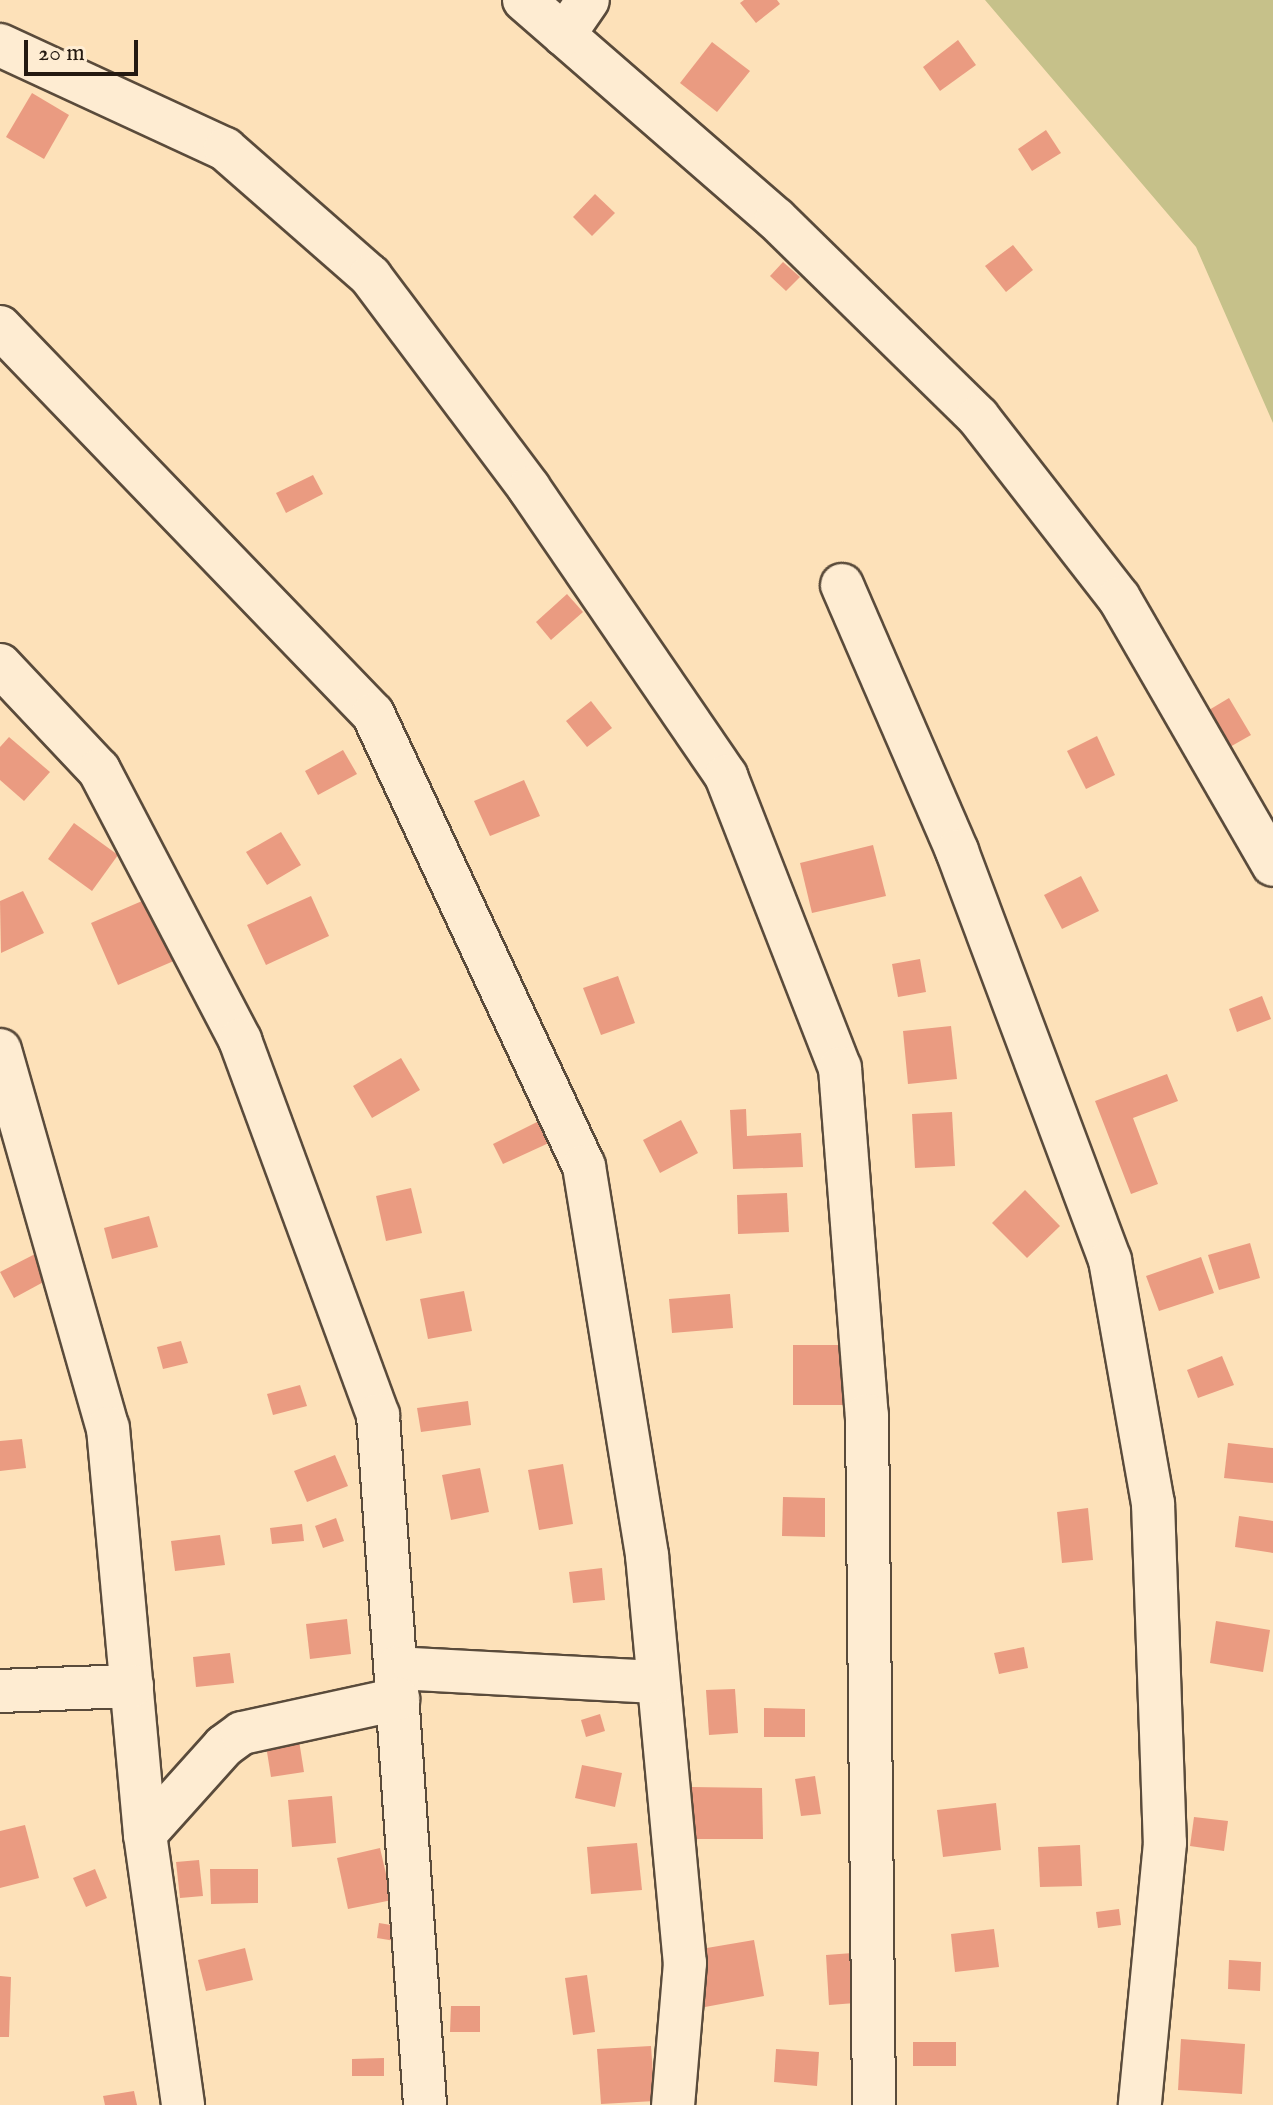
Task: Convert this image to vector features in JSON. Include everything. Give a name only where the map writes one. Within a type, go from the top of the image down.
[{"type":"street","points":[[524,0],[776,219],[978,417],[1119,598],[1273,865]]},
{"type":"street","points":[[564,35],[588,0]]},
{"type":"street","points":[[0,45],[225,149],[370,276],[529,488],[726,776],[840,1068],[867,1415],[874,2105]]},
{"type":"street","points":[[0,327],[373,714],[584,1166],[647,1555],[685,1963],[673,2105]]},
{"type":"street","points":[[842,585],[957,851],[1110,1260],[1153,1503],[1155,1534],[1165,1843],[1140,2105]]},
{"type":"street","points":[[0,665],[99,770],[240,1040],[378,1415],[425,2105]]},
{"type":"street","points":[[0,1050],[108,1428],[145,1834],[183,2105]]},
{"type":"street","points":[[145,1834],[224,1746],[242,1733],[397,1683],[658,1682]]},
{"type":"street","points":[[0,1691],[132,1686]]},
{"type":"shaded area","points":[[985,0],[1273,0],[1273,423],[1196,247]]},
{"type":"building","points":[[744,0],[777,0],[780,4],[756,23],[740,3]]},
{"type":"building","points":[[958,40],[976,65],[940,91],[923,67]]},
{"type":"building","points":[[712,42],[750,71],[717,112],[680,83]]},
{"type":"building","points":[[32,93],[69,115],[44,159],[6,137]]},
{"type":"building","points":[[1046,130],[1061,153],[1032,171],[1018,149]]},
{"type":"building","points":[[595,194],[615,213],[592,236],[573,217]]},
{"type":"building","points":[[1013,245],[1033,270],[1006,292],[985,266]]},
{"type":"building","points":[[783,262],[800,277],[786,291],[770,276]]},
{"type":"building","points":[[313,475],[323,494],[286,513],[276,493]]},
{"type":"building","points":[[567,594],[583,612],[551,640],[536,622]]},
{"type":"building","points":[[1229,698],[1251,735],[1221,752],[1199,716]]},
{"type":"building","points":[[591,701],[612,728],[587,747],[566,721]]},
{"type":"building","points":[[1097,736],[1115,775],[1086,789],[1067,751]]},
{"type":"building","points":[[9,737],[50,772],[24,801],[0,780],[0,747]]},
{"type":"building","points":[[343,750],[357,774],[318,795],[305,771]]},
{"type":"building","points":[[524,780],[540,816],[490,836],[474,801]]},
{"type":"building","points":[[74,823],[118,855],[92,891],[48,859]]},
{"type":"building","points":[[281,832],[301,865],[267,885],[246,852]]},
{"type":"building","points":[[873,845],[886,896],[812,913],[800,863]]},
{"type":"building","points":[[1081,876],[1099,911],[1062,929],[1044,895]]},
{"type":"building","points":[[23,891],[44,933],[1,953],[0,901]]},
{"type":"building","points":[[311,896],[329,936],[266,965],[247,925]]},
{"type":"building","points":[[149,898],[176,960],[118,985],[91,923]]},
{"type":"building","points":[[920,959],[926,992],[898,997],[892,964]]},
{"type":"building","points":[[618,976],[635,1023],[601,1035],[583,988]]},
{"type":"building","points":[[1262,996],[1271,1019],[1237,1032],[1229,1009]]},
{"type":"building","points":[[951,1026],[957,1079],[908,1084],[903,1031]]},
{"type":"building","points":[[401,1058],[420,1090],[372,1118],[353,1086]]},
{"type":"building","points":[[1167,1074],[1178,1101],[1133,1118],[1158,1184],[1131,1194],[1095,1101]]},
{"type":"building","points":[[746,1109],[747,1136],[801,1133],[803,1167],[733,1169],[730,1110]]},
{"type":"building","points":[[952,1112],[955,1166],[915,1168],[912,1114]]},
{"type":"building","points":[[541,1120],[551,1142],[503,1164],[493,1144]]},
{"type":"building","points":[[681,1120],[698,1153],[660,1173],[643,1140]]},
{"type":"building","points":[[411,1188],[422,1233],[386,1241],[376,1196]]},
{"type":"building","points":[[1025,1190],[1060,1226],[1027,1258],[992,1223]]},
{"type":"building","points":[[787,1193],[789,1232],[738,1234],[737,1195]]},
{"type":"building","points":[[149,1216],[158,1247],[112,1259],[104,1228]]},
{"type":"building","points":[[1250,1243],[1260,1278],[1219,1290],[1208,1255]]},
{"type":"building","points":[[35,1254],[49,1279],[14,1298],[0,1272]]},
{"type":"building","points":[[1201,1257],[1214,1293],[1159,1311],[1146,1276]]},
{"type":"building","points":[[464,1291],[472,1331],[428,1339],[420,1299]]},
{"type":"building","points":[[730,1294],[733,1328],[672,1333],[669,1299]]},
{"type":"building","points":[[181,1341],[188,1363],[163,1369],[157,1347]]},
{"type":"building","points":[[793,1345],[844,1345],[845,1405],[793,1405]]},
{"type":"building","points":[[1222,1356],[1234,1385],[1198,1398],[1187,1370]]},
{"type":"building","points":[[300,1385],[307,1406],[273,1415],[267,1394]]},
{"type":"building","points":[[468,1401],[471,1425],[421,1432],[417,1408]]},
{"type":"building","points":[[22,1439],[26,1468],[0,1471],[0,1441]]},
{"type":"building","points":[[1228,1443],[1273,1448],[1273,1483],[1224,1478]]},
{"type":"building","points":[[335,1455],[348,1486],[307,1502],[294,1471]]},
{"type":"building","points":[[563,1464],[573,1524],[539,1530],[528,1470]]},
{"type":"building","points":[[480,1468],[489,1512],[451,1520],[442,1475]]},
{"type":"building","points":[[783,1497],[825,1498],[825,1537],[782,1536]]},
{"type":"building","points":[[1088,1508],[1093,1560],[1062,1563],[1057,1512]]},
{"type":"building","points":[[1239,1516],[1273,1521],[1273,1553],[1235,1547]]},
{"type":"building","points":[[336,1518],[344,1541],[323,1548],[315,1526]]},
{"type":"building","points":[[302,1524],[304,1541],[272,1544],[270,1528]]},
{"type":"building","points":[[220,1535],[225,1565],[175,1571],[171,1541]]},
{"type":"building","points":[[602,1568],[605,1600],[573,1603],[569,1572]]},
{"type":"building","points":[[347,1619],[351,1654],[310,1659],[306,1624]]},
{"type":"building","points":[[1216,1621],[1270,1630],[1263,1672],[1210,1663]]},
{"type":"building","points":[[1024,1647],[1028,1668],[999,1674],[994,1653]]},
{"type":"building","points":[[230,1653],[234,1683],[196,1687],[193,1657]]},
{"type":"building","points":[[735,1689],[738,1733],[709,1735],[706,1690]]},
{"type":"building","points":[[764,1708],[805,1709],[805,1737],[764,1737]]},
{"type":"building","points":[[600,1714],[605,1731],[586,1737],[581,1720]]},
{"type":"building","points":[[297,1728],[304,1772],[271,1777],[264,1733]]},
{"type":"building","points":[[582,1765],[622,1773],[615,1807],[575,1798]]},
{"type":"building","points":[[815,1776],[821,1814],[801,1816],[795,1779]]},
{"type":"building","points":[[691,1787],[762,1788],[763,1839],[691,1839]]},
{"type":"building","points":[[332,1796],[336,1843],[292,1847],[288,1800]]},
{"type":"building","points":[[996,1803],[1001,1850],[943,1857],[937,1810]]},
{"type":"building","points":[[1194,1817],[1228,1821],[1224,1851],[1190,1846]]},
{"type":"building","points":[[25,1825],[39,1878],[0,1888],[0,1831]]},
{"type":"building","points":[[637,1843],[642,1890],[591,1894],[587,1847]]},
{"type":"building","points":[[1080,1845],[1082,1886],[1040,1887],[1038,1847]]},
{"type":"building","points":[[380,1848],[392,1900],[348,1909],[337,1858]]},
{"type":"building","points":[[199,1860],[203,1896],[180,1898],[176,1862]]},
{"type":"building","points":[[95,1869],[107,1898],[86,1907],[73,1878]]},
{"type":"building","points":[[210,1869],[258,1869],[258,1903],[211,1904]]},
{"type":"building","points":[[1119,1909],[1121,1925],[1098,1928],[1096,1912]]},
{"type":"building","points":[[379,1923],[397,1926],[395,1941],[377,1938]]},
{"type":"building","points":[[994,1929],[999,1967],[955,1972],[951,1934]]},
{"type":"building","points":[[754,1940],[764,1996],[705,2007],[695,1950]]},
{"type":"building","points":[[245,1948],[253,1980],[206,1991],[198,1960]]},
{"type":"building","points":[[866,1952],[869,2002],[829,2005],[826,1955]]},
{"type":"building","points":[[1229,1960],[1261,1962],[1260,1991],[1228,1989]]},
{"type":"building","points":[[587,1975],[595,2032],[573,2035],[565,1978]]},
{"type":"building","points":[[0,1976],[11,1977],[9,2037],[0,2037]]},
{"type":"building","points":[[451,2006],[480,2006],[480,2032],[450,2032]]},
{"type":"building","points":[[1181,2039],[1245,2044],[1242,2094],[1178,2090]]},
{"type":"building","points":[[913,2042],[956,2042],[956,2066],[913,2066]]},
{"type":"building","points":[[651,2046],[655,2101],[601,2104],[597,2049]]},
{"type":"building","points":[[776,2049],[819,2052],[817,2086],[774,2082]]},
{"type":"building","points":[[384,2058],[384,2076],[352,2076],[352,2059]]},
{"type":"building","points":[[134,2091],[137,2105],[105,2105],[103,2096]]}]
